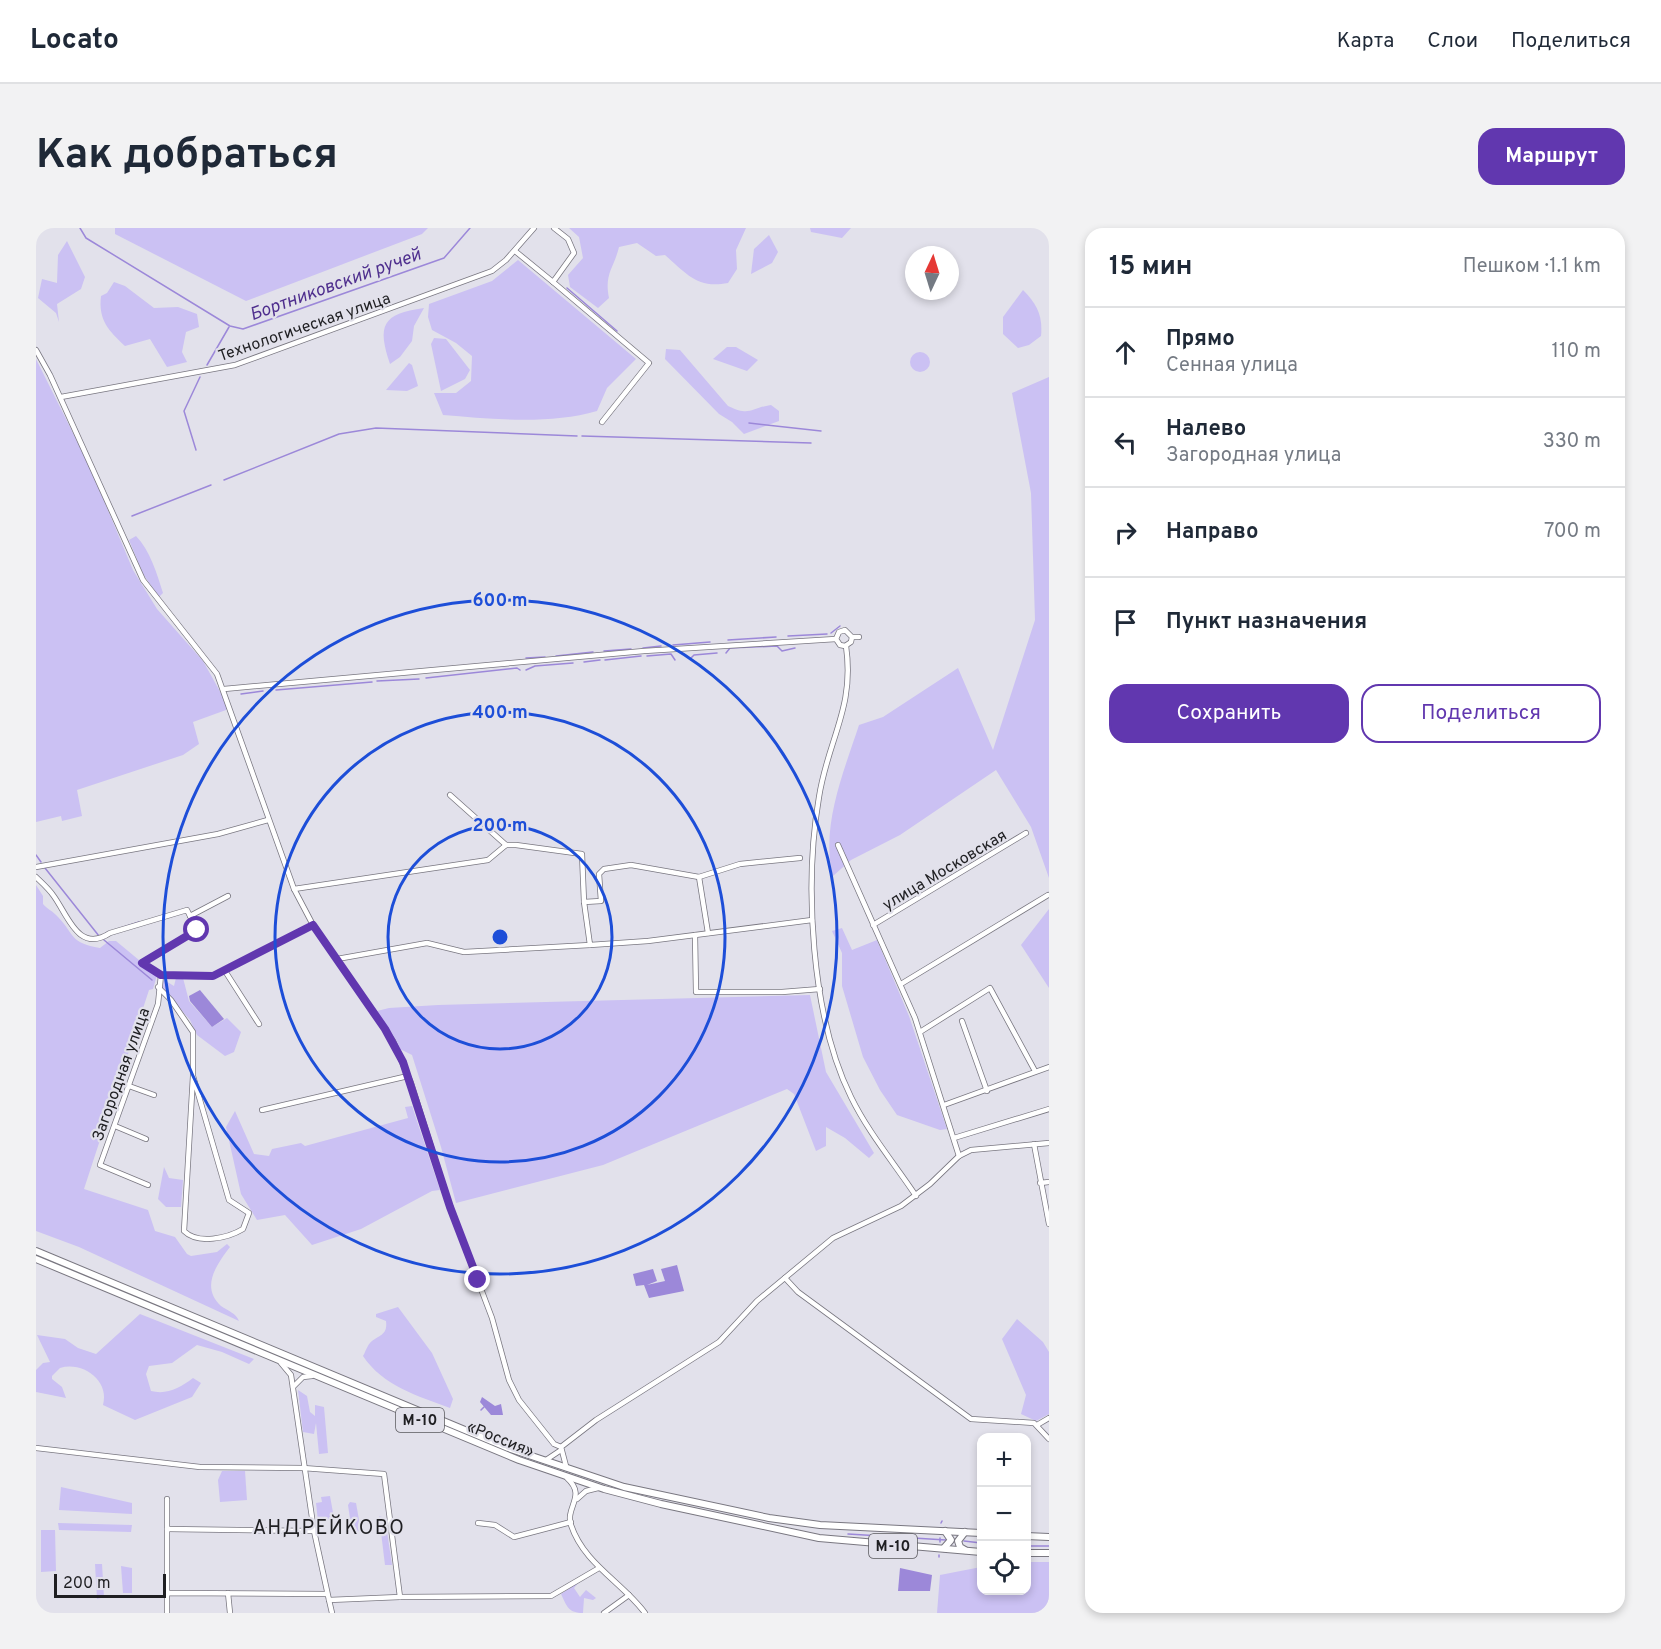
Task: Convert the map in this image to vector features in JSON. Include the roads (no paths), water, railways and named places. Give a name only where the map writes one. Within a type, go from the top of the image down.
[{"type":"highway","name":"«Россия»","points":[[36,1251],[508,1448],[624,1487],[698,1505],[820,1525],[977,1533]]},
{"type":"highway","name":"«Россия»","points":[[36,1258],[519,1460],[604,1489],[819,1538],[977,1552]]},
{"type":"highway","points":[[508,1448],[698,1505]]},
{"type":"highway","points":[[941,1549],[947,1547],[951,1540],[950,1535],[944,1531]]},
{"type":"highway","points":[[966,1532],[960,1536],[958,1541],[960,1548],[967,1551]]},
{"type":"highway","points":[[1031,1536],[1049,1538]]},
{"type":"highway","points":[[1031,1553],[1049,1553]]},
{"type":"street","name":"Технологическая улица","points":[[61,397],[235,365],[487,273],[515,250],[534,228]]},
{"type":"street","points":[[553,282],[574,253],[568,239],[554,228]]},
{"type":"street","points":[[515,250],[651,365],[602,422]]},
{"type":"street","points":[[36,350],[61,397],[143,579],[161,605],[210,663],[224,689],[294,890],[313,925],[393,1041],[408,1076],[450,1207],[492,1318],[509,1380],[519,1400],[554,1444],[561,1448],[566,1466]]},
{"type":"street","points":[[845,630],[847,622]]},
{"type":"street","points":[[836,639],[839,632],[845,630]]},
{"type":"street","points":[[845,630],[852,637],[859,637]]},
{"type":"street","points":[[836,639],[840,645],[846,646],[851,642],[852,637]]},
{"type":"street","points":[[224,689],[638,651],[836,639]]},
{"type":"street","points":[[846,646],[849,679],[847,697],[818,799],[812,920],[820,989],[833,1051],[850,1096],[865,1122],[916,1196]]},
{"type":"street","points":[[450,795],[506,845],[582,854],[584,902],[590,945]]},
{"type":"street","points":[[36,867],[200,838],[268,820]]},
{"type":"street","name":"улица Московская","points":[[873,925],[1026,833]]},
{"type":"street","points":[[838,844],[920,1032],[959,1156]]},
{"type":"street","points":[[294,890],[488,860],[506,845]]},
{"type":"street","points":[[584,902],[602,901],[599,874],[604,869],[631,865],[699,877],[740,864],[800,858]]},
{"type":"street","points":[[36,877],[52,893],[83,937],[99,940],[110,933],[184,909],[197,930],[142,963],[161,975],[203,977],[225,971],[313,925]]},
{"type":"street","points":[[699,877],[708,933]]},
{"type":"street","points":[[901,984],[1047,894]]},
{"type":"street","points":[[190,916],[228,896]]},
{"type":"street","points":[[337,959],[427,943],[477,952],[590,945],[695,935],[812,920]]},
{"type":"street","points":[[695,935],[696,992],[782,992],[820,989]]},
{"type":"street","points":[[225,971],[259,1024]]},
{"type":"street","name":"Загородная улица","points":[[148,1185],[100,1165],[158,1004],[161,975]]},
{"type":"street","points":[[158,987],[171,1000],[193,1032],[193,1076],[184,1229],[192,1236],[220,1237],[243,1229],[249,1215],[229,1200],[193,1076]]},
{"type":"street","points":[[920,1032],[990,988],[1035,1071]]},
{"type":"street","points":[[962,1021],[987,1091]]},
{"type":"street","points":[[944,1105],[1049,1067]]},
{"type":"street","points":[[262,1110],[408,1076]]},
{"type":"street","points":[[129,1086],[154,1095]]},
{"type":"street","points":[[954,1138],[1049,1109]]},
{"type":"street","points":[[115,1125],[146,1139]]},
{"type":"street","points":[[546,1460],[596,1420],[719,1342],[757,1300],[833,1238],[916,1196],[959,1156],[971,1150],[1049,1143]]},
{"type":"street","points":[[1034,1144],[1049,1224]]},
{"type":"street","points":[[1040,1183],[1049,1182]]},
{"type":"street","points":[[785,1278],[798,1292],[971,1419],[1027,1422],[1037,1425],[1049,1439]]},
{"type":"street","points":[[279,1361],[290,1372],[314,1531],[332,1613]]},
{"type":"street","points":[[293,1387],[303,1377],[315,1376]]},
{"type":"street","points":[[1037,1425],[1049,1418]]},
{"type":"street","points":[[36,1448],[200,1467],[384,1474],[399,1597]]},
{"type":"street","points":[[562,1475],[574,1486],[576,1502],[571,1522],[587,1554],[598,1568],[629,1595],[645,1613]]},
{"type":"street","points":[[576,1502],[588,1490],[604,1489]]},
{"type":"street","points":[[167,1499],[167,1613]]},
{"type":"street","points":[[478,1523],[495,1524],[514,1537],[571,1522]]},
{"type":"street","points":[[167,1529],[314,1531]]},
{"type":"street","points":[[329,1600],[551,1596],[598,1568]]},
{"type":"street","points":[[167,1593],[326,1594]]},
{"type":"street","points":[[228,1593],[230,1613]]},
{"type":"street","points":[[604,1613],[629,1595]]},
{"type":"waterway","name":"Бортниковский ручей","points":[[80,228],[86,238],[230,326],[243,329],[444,258],[470,228]]},
{"type":"waterway","points":[[567,288],[617,331]]},
{"type":"waterway","points":[[207,365],[229,327]]},
{"type":"waterway","points":[[196,450],[184,411],[200,377]]},
{"type":"waterway","points":[[749,423],[821,431]]},
{"type":"waterway","points":[[224,480],[339,434],[376,428],[577,436]]},
{"type":"waterway","points":[[582,436],[811,443]]},
{"type":"waterway","points":[[132,516],[211,485]]},
{"type":"waterway","points":[[831,633],[840,626]]},
{"type":"waterway","points":[[788,636],[827,634]]},
{"type":"waterway","points":[[728,640],[776,637]]},
{"type":"waterway","points":[[673,645],[710,642]]},
{"type":"waterway","points":[[643,648],[661,646]]},
{"type":"waterway","points":[[726,653],[730,648],[777,646],[782,651],[795,648]]},
{"type":"waterway","points":[[604,651],[631,649]]},
{"type":"waterway","points":[[556,656],[593,652]]},
{"type":"waterway","points":[[690,659],[694,655],[717,653]]},
{"type":"waterway","points":[[647,656],[671,654],[675,660]]},
{"type":"waterway","points":[[605,660],[641,656]]},
{"type":"waterway","points":[[526,658],[545,657]]},
{"type":"waterway","points":[[584,662],[600,660]]},
{"type":"waterway","points":[[526,670],[535,666],[573,663]]},
{"type":"waterway","points":[[426,678],[517,668],[520,670]]},
{"type":"waterway","points":[[377,681],[419,679]]},
{"type":"waterway","points":[[276,690],[372,682]]},
{"type":"waterway","points":[[241,694],[263,691]]},
{"type":"waterway","points":[[36,855],[41,862]]},
{"type":"waterway","points":[[45,868],[99,936]]},
{"type":"waterway","points":[[106,933],[139,922]]},
{"type":"waterway","points":[[104,940],[152,980]]},
{"type":"waterway","points":[[481,1410],[484,1407]]},
{"type":"waterway","points":[[848,1534],[946,1540]]},
{"type":"waterway","points":[[964,1541],[977,1543]]},
{"type":"waterway","points":[[1031,1546],[1049,1546]]},
{"type":"district","name":"АНДРЕЙКОВО","points":[[329,1527]]}]
